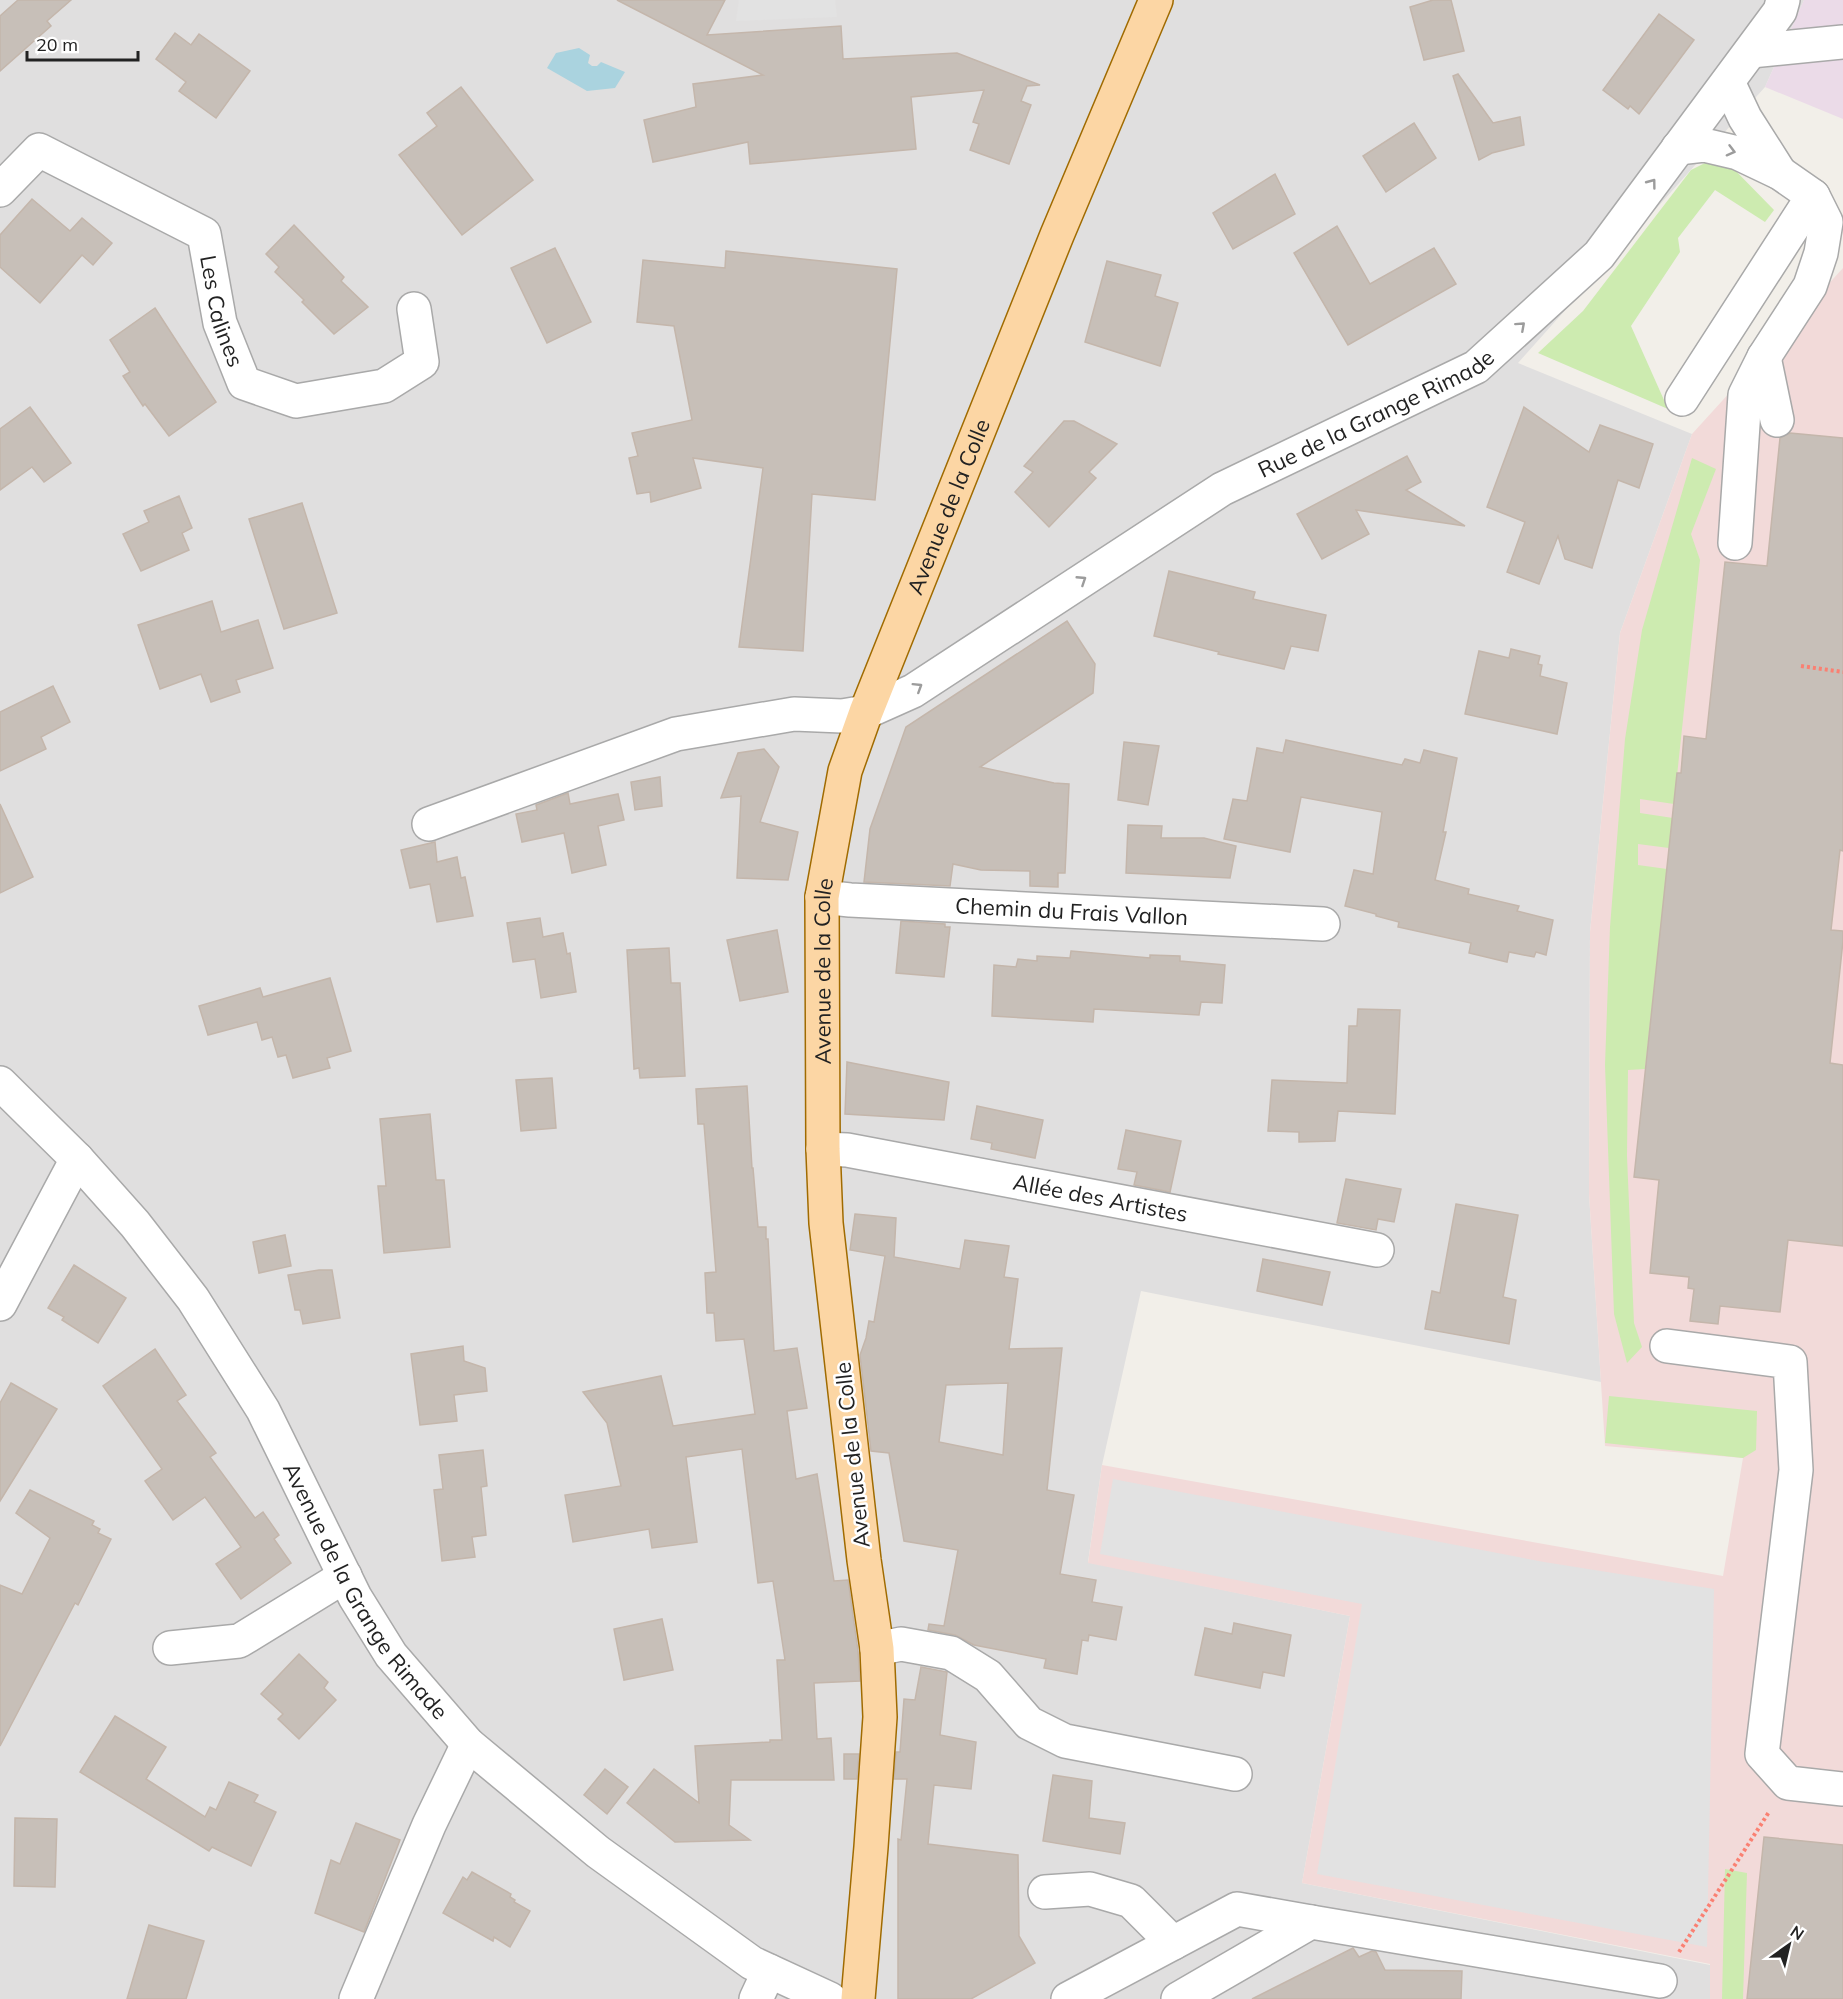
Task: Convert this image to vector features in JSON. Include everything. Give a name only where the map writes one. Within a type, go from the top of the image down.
[{"type":"main road","name":"Avenue de la Colle","points":[[858,1999],[880,1717],[877,1649],[864,1560],[828,1234],[823,1149],[822,897],[846,771],[866,712],[1057,235],[1156,0]]},
{"type":"street","name":"Rue de la Grange Rimade","points":[[429,824],[676,734],[794,714],[842,716],[866,712],[913,691],[1222,489],[1476,367],[1599,255],[1780,11],[1783,0]]},
{"type":"street","points":[[1750,51],[1843,41]]},
{"type":"street","points":[[1728,82],[1745,118],[1780,173]]},
{"type":"street","points":[[1678,148],[1704,145],[1738,153],[1780,173],[1827,209]]},
{"type":"street","name":"Les Calines","points":[[0,190],[39,150],[204,234],[220,324],[244,383],[296,401],[384,386],[422,362],[414,309]]},
{"type":"street","points":[[1735,543],[1745,395],[1764,357],[1810,286],[1821,253],[1827,209]]},
{"type":"street","points":[[1682,399],[1827,209]]},
{"type":"street","points":[[1764,357],[1777,420]]},
{"type":"street","name":"Chemin du Frais Vallon","points":[[822,897],[1323,924]]},
{"type":"street","name":"Avenue de la Grange Rimade","points":[[0,1083],[77,1159],[135,1224],[193,1299],[263,1410],[345,1576],[391,1655],[468,1744],[598,1852],[752,1963],[763,1985],[830,1999]]},
{"type":"street","name":"Allée des Artistes","points":[[823,1149],[847,1150],[1377,1250]]},
{"type":"street","points":[[0,1304],[77,1159]]},
{"type":"street","points":[[1667,1346],[1790,1362],[1796,1470],[1761,1754],[1788,1783],[1843,1789]]},
{"type":"street","points":[[170,1648],[239,1641],[345,1576]]},
{"type":"street","points":[[877,1649],[901,1644],[951,1653],[988,1676],[1029,1723],[1065,1741],[1235,1774]]},
{"type":"street","points":[[356,1999],[429,1825],[468,1744]]},
{"type":"street","points":[[1045,1892],[1090,1889],[1131,1901],[1173,1943]]},
{"type":"street","points":[[1068,1999],[1237,1909],[1660,1981]]},
{"type":"street","points":[[1178,1999],[1311,1922]]},
{"type":"path","points":[[1801,666],[1843,672]]},
{"type":"path","points":[[1660,1981],[1788,1783]]},
{"type":"shaded area","points":[[0,0],[1804,0],[1765,87],[1518,363],[1692,434],[1620,633],[1590,932],[1589,1194],[1601,1382],[1141,1291],[1102,1465],[1088,1562],[1350,1616],[1302,1883],[1710,1965],[1710,1999],[0,1999]]},
{"type":"shaded area","points":[[739,0],[835,0],[837,17],[736,21]]},
{"type":"shaded area","points":[[1804,0],[1843,0],[1843,119],[1765,87]]},
{"type":"shaded area","points":[[1843,268],[1843,1999],[1710,1999],[1710,1964],[1302,1883],[1350,1616],[1088,1563],[1102,1465],[1723,1576],[1743,1458],[1605,1446],[1589,1194],[1590,932],[1620,633],[1692,434]]},
{"type":"shaded area","points":[[1113,1479],[1544,1562],[1714,1589],[1707,1947],[1317,1874],[1362,1604],[1100,1554]]},
{"type":"green space","points":[[1711,160],[1729,164],[1774,210],[1765,222],[1715,190],[1678,238],[1680,252],[1631,326],[1668,409],[1538,353],[1583,311],[1691,170]]},
{"type":"green space","points":[[1692,458],[1716,469],[1691,534],[1700,560],[1674,804],[1640,799],[1640,813],[1673,818],[1669,848],[1638,844],[1638,865],[1667,869],[1645,1069],[1628,1070],[1627,1156],[1634,1323],[1642,1347],[1627,1363],[1614,1314],[1605,1065],[1610,927],[1625,739],[1642,630]]},
{"type":"green space","points":[[1609,1396],[1757,1411],[1756,1450],[1743,1458],[1605,1443]]},
{"type":"green space","points":[[1725,1869],[1747,1873],[1743,1999],[1722,1999]]},
{"type":"water","points":[[579,48],[590,55],[588,63],[592,66],[597,66],[601,62],[625,72],[615,88],[587,91],[547,68],[556,53]]},
{"type":"building","points":[[18,0],[71,0],[47,21],[51,26],[0,71],[0,16]]},
{"type":"building","points":[[617,0],[725,0],[707,35],[841,26],[843,59],[957,53],[1040,85],[1027,86],[1021,101],[1031,105],[1009,164],[970,150],[979,124],[973,122],[984,90],[911,97],[916,149],[750,164],[748,142],[653,162],[644,120],[696,107],[693,84],[763,75]]},
{"type":"building","points":[[1433,0],[1451,0],[1464,51],[1424,60],[1410,7]]},
{"type":"building","points":[[1659,14],[1694,40],[1639,114],[1630,106],[1628,109],[1603,90]]},
{"type":"building","points":[[175,33],[191,45],[199,34],[250,71],[216,118],[179,91],[186,82],[156,59]]},
{"type":"building","points":[[1458,74],[1493,123],[1520,117],[1524,145],[1492,153],[1479,160],[1453,76]]},
{"type":"building","points":[[461,87],[533,180],[462,235],[399,155],[437,126],[427,113]]},
{"type":"building","points":[[1414,123],[1436,158],[1386,192],[1363,156]]},
{"type":"building","points":[[1275,174],[1295,214],[1233,249],[1213,213]]},
{"type":"building","points":[[32,199],[70,231],[82,218],[112,243],[93,265],[82,255],[40,303],[0,267],[0,235]]},
{"type":"building","points":[[294,225],[344,277],[341,281],[368,307],[334,334],[275,272],[279,267],[266,254]]},
{"type":"building","points":[[1337,226],[1370,284],[1434,248],[1456,284],[1348,345],[1294,253]]},
{"type":"building","points":[[555,248],[591,322],[547,343],[511,268]]},
{"type":"building","points":[[726,251],[897,269],[875,500],[812,494],[803,651],[739,647],[763,468],[693,458],[701,488],[651,502],[650,492],[637,494],[629,458],[638,456],[632,433],[692,420],[674,326],[637,322],[643,260],[725,268]]},
{"type":"building","points":[[1107,261],[1161,275],[1155,296],[1178,303],[1160,366],[1085,342]]},
{"type":"building","points":[[155,308],[216,402],[169,436],[145,404],[143,406],[123,376],[130,372],[110,340]]},
{"type":"building","points":[[30,407],[71,463],[44,482],[32,467],[0,490],[0,429]]},
{"type":"building","points":[[1524,407],[1589,452],[1600,425],[1653,444],[1639,488],[1618,480],[1592,568],[1565,559],[1558,536],[1539,584],[1507,572],[1525,522],[1487,507]]},
{"type":"building","points":[[1064,421],[1074,421],[1117,444],[1089,472],[1096,478],[1049,527],[1015,492],[1033,472],[1024,466]]},
{"type":"building","points":[[1790,433],[1843,438],[1843,851],[1840,850],[1831,930],[1843,931],[1843,941],[1830,1063],[1843,1065],[1843,1246],[1788,1240],[1780,1312],[1720,1306],[1718,1324],[1690,1321],[1694,1289],[1688,1288],[1689,1277],[1650,1273],[1659,1180],[1634,1177],[1677,773],[1681,773],[1684,736],[1706,739],[1725,562],[1767,566],[1780,438]]},
{"type":"building","points":[[1407,456],[1421,482],[1406,490],[1465,526],[1356,510],[1369,534],[1322,559],[1297,514]]},
{"type":"building","points":[[179,496],[192,528],[182,533],[189,550],[141,571],[123,534],[149,522],[144,511]]},
{"type":"building","points":[[302,503],[337,613],[284,629],[249,519]]},
{"type":"building","points":[[1169,571],[1255,592],[1253,599],[1326,615],[1318,651],[1291,646],[1284,669],[1154,636]]},
{"type":"building","points":[[212,601],[221,632],[258,620],[273,668],[236,680],[240,692],[211,702],[201,674],[160,689],[138,625]]},
{"type":"building","points":[[1067,621],[1095,664],[1093,693],[980,767],[1054,783],[1069,784],[1065,873],[1058,873],[1058,887],[1030,886],[1030,871],[981,870],[953,864],[950,886],[864,882],[870,829],[906,727]]},
{"type":"building","points":[[1511,649],[1540,656],[1538,664],[1542,665],[1540,676],[1567,683],[1557,734],[1465,714],[1479,651],[1509,658]]},
{"type":"building","points":[[53,686],[70,722],[41,737],[46,749],[0,771],[0,712]]},
{"type":"building","points":[[1286,740],[1402,765],[1405,759],[1420,763],[1424,750],[1457,758],[1443,832],[1446,832],[1435,880],[1469,889],[1468,894],[1519,906],[1517,911],[1553,920],[1546,955],[1536,952],[1534,957],[1509,952],[1507,962],[1469,953],[1471,943],[1398,927],[1399,922],[1345,906],[1354,870],[1373,874],[1382,812],[1301,797],[1290,852],[1224,839],[1233,799],[1247,801],[1257,748],[1283,753]]},
{"type":"building","points":[[1124,742],[1159,746],[1148,805],[1118,800]]},
{"type":"building","points":[[764,749],[779,767],[760,822],[798,832],[788,880],[737,878],[741,796],[721,798],[738,753]]},
{"type":"building","points":[[660,777],[662,806],[635,810],[631,782]]},
{"type":"building","points":[[568,793],[570,804],[618,794],[624,820],[598,826],[606,865],[572,873],[564,833],[522,842],[516,814],[537,810],[536,805]]},
{"type":"building","points":[[0,804],[33,877],[0,893]]},
{"type":"building","points":[[1128,825],[1162,826],[1161,838],[1204,838],[1236,846],[1230,878],[1126,873]]},
{"type":"building","points":[[435,842],[437,862],[457,857],[461,878],[465,877],[473,916],[437,922],[430,884],[410,888],[401,850]]},
{"type":"building","points":[[540,918],[543,937],[563,933],[567,954],[570,953],[576,992],[541,998],[535,959],[513,962],[507,923]]},
{"type":"building","points":[[901,921],[945,924],[945,927],[950,927],[944,977],[896,973]]},
{"type":"building","points":[[777,930],[788,992],[740,1001],[727,940]]},
{"type":"building","points":[[669,948],[671,983],[680,983],[685,1076],[640,1078],[639,1068],[634,1069],[627,950]]},
{"type":"building","points":[[1071,951],[1150,958],[1150,955],[1180,956],[1180,961],[1225,965],[1222,1003],[1201,1002],[1199,1015],[1094,1009],[1093,1022],[992,1016],[994,965],[1016,967],[1018,959],[1037,961],[1037,956],[1070,958]]},
{"type":"building","points":[[330,978],[351,1051],[327,1058],[330,1068],[293,1078],[286,1055],[278,1057],[272,1037],[262,1040],[257,1022],[208,1035],[199,1006],[260,988],[263,997]]},
{"type":"building","points":[[1358,1009],[1400,1010],[1395,1114],[1338,1111],[1335,1141],[1299,1142],[1299,1132],[1268,1131],[1272,1080],[1347,1083],[1349,1026],[1357,1026]]},
{"type":"building","points":[[847,1062],[949,1082],[944,1120],[845,1114]]},
{"type":"building","points":[[552,1078],[556,1128],[521,1131],[516,1080]]},
{"type":"building","points":[[747,1086],[758,1227],[766,1227],[766,1239],[768,1239],[774,1351],[797,1348],[807,1408],[787,1411],[796,1479],[817,1474],[834,1581],[848,1580],[860,1681],[814,1683],[817,1739],[831,1738],[834,1780],[731,1780],[729,1825],[750,1840],[675,1842],[627,1803],[654,1769],[699,1803],[695,1746],[782,1740],[777,1660],[785,1660],[773,1581],[758,1583],[742,1449],[686,1457],[697,1542],[652,1548],[649,1529],[573,1542],[565,1495],[621,1486],[607,1423],[583,1392],[661,1376],[673,1426],[755,1414],[744,1339],[716,1341],[714,1313],[707,1313],[705,1273],[716,1272],[704,1124],[698,1124],[696,1089]]},
{"type":"building","points":[[977,1106],[1043,1120],[1035,1158],[991,1149],[992,1143],[971,1139]]},
{"type":"building","points":[[430,1114],[436,1180],[444,1180],[450,1247],[384,1253],[378,1186],[386,1186],[380,1119]]},
{"type":"building","points":[[1126,1130],[1181,1141],[1170,1192],[1134,1185],[1137,1172],[1118,1169]]},
{"type":"building","points":[[1346,1179],[1401,1189],[1394,1222],[1378,1219],[1376,1230],[1337,1223]]},
{"type":"building","points":[[1456,1204],[1518,1215],[1503,1297],[1516,1300],[1509,1344],[1425,1329],[1432,1291],[1440,1293]]},
{"type":"building","points":[[855,1214],[896,1218],[894,1257],[960,1269],[965,1240],[1009,1246],[1004,1277],[1018,1279],[1009,1349],[1062,1348],[1047,1490],[1074,1495],[1060,1574],[1096,1580],[1092,1602],[1122,1607],[1116,1640],[1089,1635],[1088,1641],[1082,1640],[1077,1674],[1044,1668],[1046,1659],[974,1645],[955,1635],[928,1630],[929,1624],[944,1626],[958,1550],[904,1541],[889,1453],[871,1451],[860,1355],[869,1321],[874,1322],[885,1256],[850,1250]],"holes":[[[1008,1383],[1003,1455],[939,1442],[946,1385]]]},
{"type":"building","points":[[285,1235],[291,1266],[259,1273],[253,1242]]},
{"type":"building","points":[[1263,1259],[1330,1272],[1322,1305],[1257,1291]]},
{"type":"building","points":[[74,1265],[126,1298],[98,1343],[62,1320],[64,1317],[48,1308]]},
{"type":"building","points":[[332,1270],[340,1318],[303,1324],[300,1310],[295,1310],[288,1275]]},
{"type":"building","points":[[463,1346],[464,1361],[485,1368],[487,1391],[454,1395],[457,1421],[420,1425],[411,1354]]},
{"type":"building","points":[[155,1349],[186,1395],[177,1401],[216,1453],[210,1457],[255,1518],[263,1512],[279,1535],[274,1539],[291,1563],[241,1599],[216,1564],[241,1547],[205,1497],[173,1520],[145,1481],[162,1469],[103,1386]]},
{"type":"building","points":[[11,1383],[57,1409],[0,1501],[0,1403]]},
{"type":"building","points":[[483,1450],[487,1486],[481,1487],[486,1535],[472,1537],[475,1557],[442,1561],[434,1490],[443,1489],[439,1455]]},
{"type":"building","points":[[30,1490],[94,1521],[92,1525],[100,1529],[98,1533],[111,1539],[78,1605],[75,1603],[0,1746],[0,1585],[22,1594],[50,1538],[16,1513]]},
{"type":"building","points":[[662,1619],[673,1670],[624,1680],[614,1629]]},
{"type":"building","points":[[1234,1623],[1291,1635],[1284,1676],[1263,1672],[1260,1688],[1195,1675],[1205,1628],[1232,1634]]},
{"type":"building","points":[[299,1654],[328,1682],[324,1688],[336,1700],[299,1739],[278,1719],[283,1714],[261,1694]]},
{"type":"building","points":[[921,1667],[947,1672],[940,1735],[976,1742],[971,1789],[934,1785],[928,1844],[1018,1855],[1019,1936],[1035,1963],[971,1999],[898,1999],[898,1839],[901,1840],[907,1779],[894,1779],[896,1752],[900,1752],[904,1699],[915,1700]]},
{"type":"building","points":[[115,1716],[166,1747],[146,1779],[205,1817],[210,1807],[216,1810],[229,1782],[258,1795],[254,1802],[276,1812],[251,1866],[212,1847],[209,1851],[80,1772]]},
{"type":"building","points":[[844,1754],[859,1754],[857,1779],[844,1779]]},
{"type":"building","points":[[605,1769],[628,1787],[607,1814],[584,1795]]},
{"type":"building","points":[[1053,1775],[1092,1781],[1089,1818],[1125,1823],[1120,1854],[1043,1841]]},
{"type":"building","points":[[15,1818],[57,1819],[55,1887],[14,1886]]},
{"type":"building","points":[[356,1823],[400,1840],[364,1932],[315,1913],[331,1860],[340,1864]]},
{"type":"building","points":[[1764,1837],[1843,1845],[1843,1999],[1747,1999]]},
{"type":"building","points":[[472,1872],[511,1894],[510,1897],[515,1900],[514,1902],[530,1911],[510,1947],[494,1937],[493,1941],[443,1913],[463,1877],[467,1880]]},
{"type":"building","points":[[149,1925],[204,1941],[186,1999],[127,1999]]},
{"type":"building","points":[[1353,1948],[1359,1957],[1372,1951],[1376,1952],[1385,1970],[1462,1971],[1461,1999],[1252,1999]]}]
